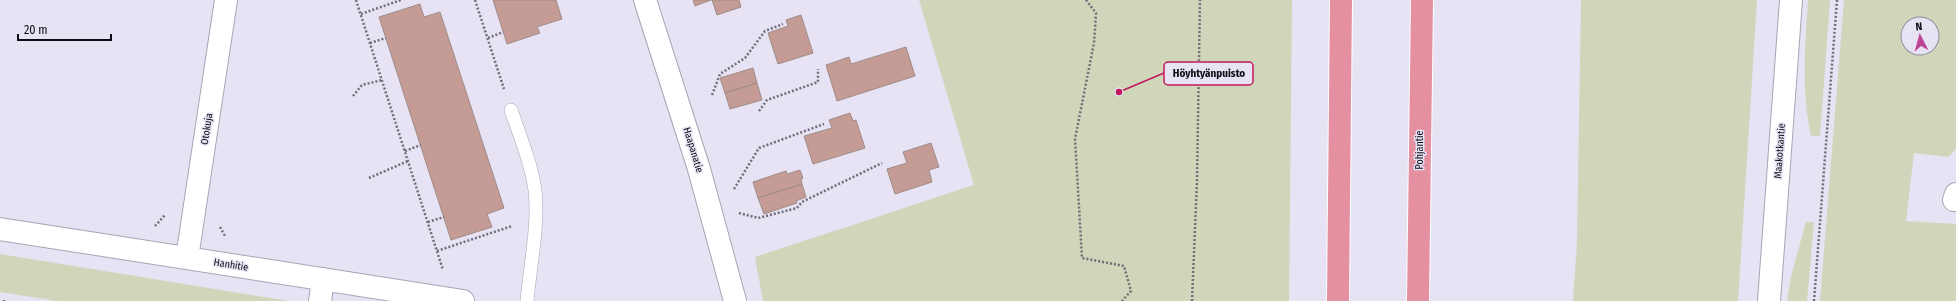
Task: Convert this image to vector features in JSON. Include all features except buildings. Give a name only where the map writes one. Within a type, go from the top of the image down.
[{"type":"highway","points":[[1338,301],[1341,0]]},
{"type":"highway","name":"Pohjantie","points":[[1418,301],[1422,0]]},
{"type":"street","name":"Otokuja","points":[[187,258],[226,0]]},
{"type":"street","name":"Haapanatie","points":[[645,0],[699,169],[735,301]]},
{"type":"street","name":"Maakotkantie","points":[[1769,301],[1792,0]]},
{"type":"street","name":"Hanhitie","points":[[0,229],[463,301]]},
{"type":"street","points":[[320,301],[323,279]]},
{"type":"lane","points":[[511,110],[535,190],[535,218],[527,301]]},
{"type":"path","points":[[356,0],[444,273]]},
{"type":"path","points":[[361,14],[401,0]]},
{"type":"path","points":[[475,0],[511,110]]},
{"type":"path","points":[[1086,0],[1096,13],[1094,42],[1075,139],[1082,258],[1124,266],[1132,291],[1122,301]]},
{"type":"path","points":[[1192,301],[1197,180],[1200,0]]},
{"type":"path","points":[[1814,301],[1837,0]]},
{"type":"path","points":[[712,95],[720,74],[745,58],[765,31],[783,24]]},
{"type":"path","points":[[488,38],[504,32]]},
{"type":"path","points":[[370,43],[386,38]]},
{"type":"path","points":[[759,112],[767,100],[818,82],[818,69]]},
{"type":"path","points":[[353,96],[362,85],[382,80]]},
{"type":"path","points":[[730,196],[759,148],[824,124]]},
{"type":"path","points":[[405,151],[421,145]]},
{"type":"path","points":[[369,178],[408,161]]},
{"type":"path","points":[[736,213],[758,218],[797,208],[802,202],[882,163]]},
{"type":"path","points":[[428,222],[444,217]]},
{"type":"path","points":[[437,251],[535,218]]},
{"type":"green space","points":[[919,0],[1292,0],[1289,301],[763,301],[755,257],[974,185]]},
{"type":"green space","points":[[1581,0],[1757,0],[1738,301],[1573,301],[1577,243]]},
{"type":"green space","points":[[1808,0],[1830,0],[1820,136],[1811,136],[1806,102],[1805,68]]},
{"type":"green space","points":[[1844,0],[1956,0],[1956,149],[1948,157],[1914,153],[1906,221],[1956,224],[1956,301],[1820,301]]},
{"type":"green space","points":[[1806,222],[1814,222],[1807,301],[1787,301],[1791,276]]},
{"type":"green space","points":[[0,254],[289,301],[57,301],[0,292]]},
{"type":"place","name":"Höyhtyänpuisto","points":[[1119,92]]}]
